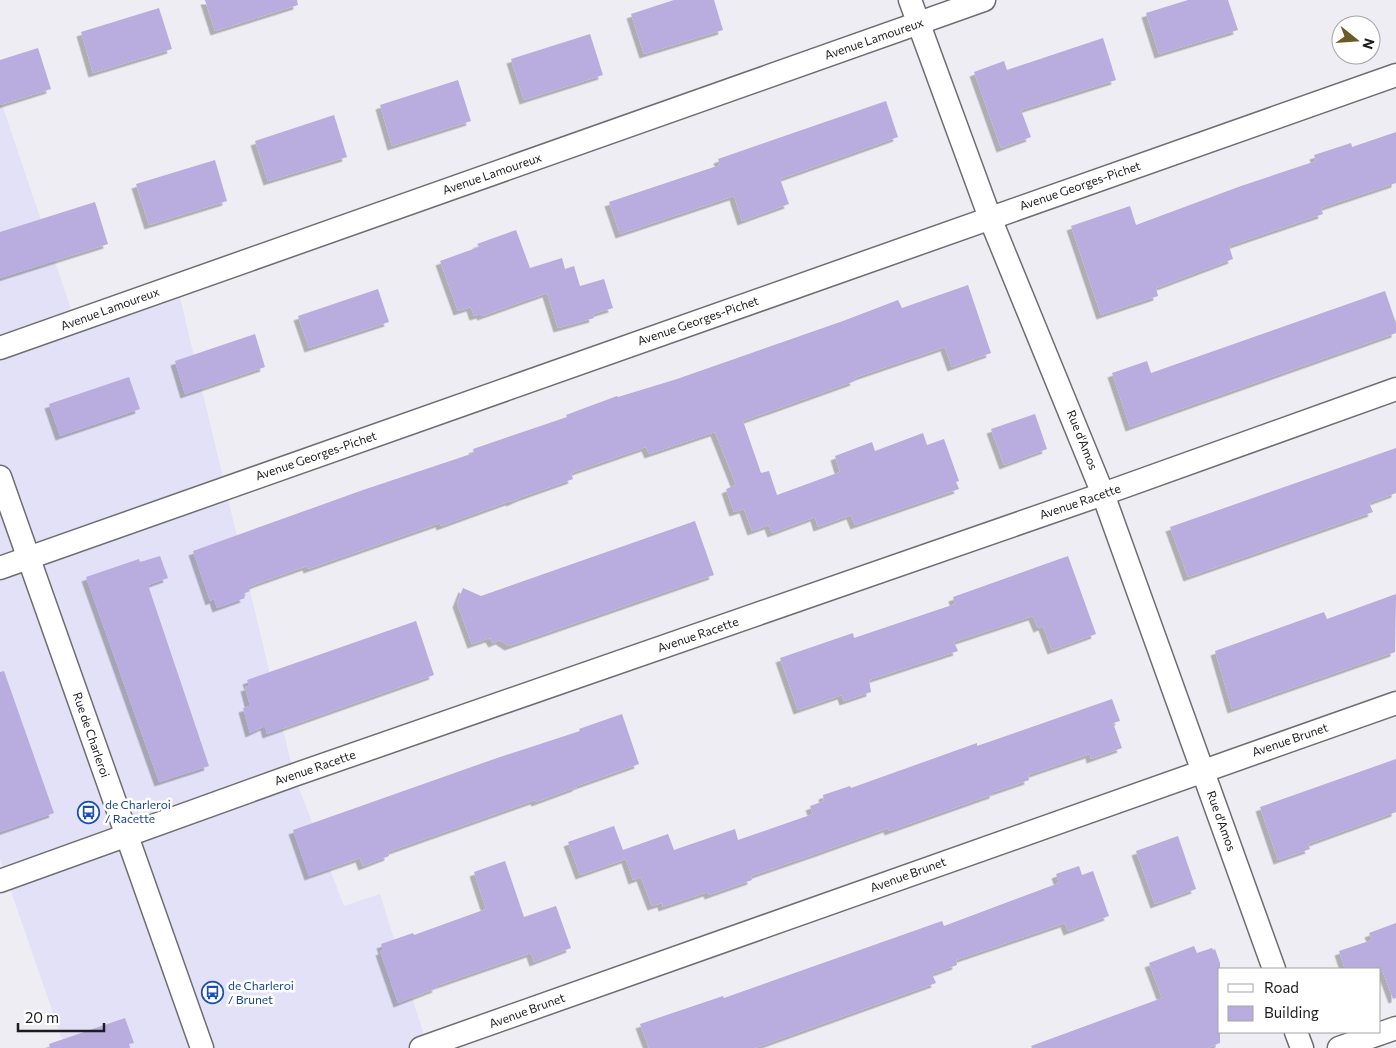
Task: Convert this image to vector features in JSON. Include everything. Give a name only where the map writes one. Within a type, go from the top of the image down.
[{"type":"street","name":"Rue d'Amos","points":[[910,0],[990,218],[1103,494],[1274,968]]},
{"type":"street","name":"Avenue Lamoureux","points":[[0,348],[984,0]]},
{"type":"street","name":"Avenue Georges-Pichet","points":[[0,568],[1396,74]]},
{"type":"street","name":"Avenue Racette","points":[[0,881],[294,775],[1103,494],[1396,389]]},
{"type":"street","name":"Rue de Charleroi","points":[[0,478],[202,1048]]},
{"type":"street","name":"Avenue Brunet","points":[[421,1048],[1396,703]]},
{"type":"street","points":[[1339,1048],[1396,1028]]},
{"type":"street","points":[[1296,1033],[1302,1048]]},
{"type":"shaded area","points":[[0,98],[75,321],[177,285],[294,775],[344,906],[380,894],[428,1048],[65,1048],[0,859]]},
{"type":"building","points":[[205,0],[297,0],[298,5],[215,31]]},
{"type":"building","points":[[674,0],[714,0],[723,30],[644,54],[631,14]]},
{"type":"building","points":[[1188,0],[1228,0],[1238,30],[1159,54],[1146,13]]},
{"type":"building","points":[[159,8],[172,49],[93,73],[81,32]]},
{"type":"building","points":[[590,34],[603,75],[524,100],[511,59]]},
{"type":"building","points":[[1103,38],[1116,80],[1021,110],[1031,137],[1001,148],[974,72],[1004,61],[1007,70]]},
{"type":"building","points":[[38,48],[51,89],[0,105],[0,60]]},
{"type":"building","points":[[458,80],[471,121],[392,146],[380,105]]},
{"type":"building","points":[[886,101],[898,137],[780,179],[789,204],[742,221],[734,196],[620,234],[609,202],[720,165],[718,159]]},
{"type":"building","points":[[334,115],[347,157],[268,181],[255,141]]},
{"type":"building","points":[[1396,132],[1396,183],[1321,208],[1323,214],[1229,246],[1233,259],[1156,288],[1158,296],[1101,315],[1071,226],[1130,206],[1136,225],[1241,186],[1316,161],[1314,155],[1351,143],[1352,147]]},
{"type":"building","points":[[215,160],[227,201],[149,225],[136,184]]},
{"type":"building","points":[[95,202],[108,244],[0,278],[0,232]]},
{"type":"building","points":[[516,230],[530,268],[562,258],[565,269],[574,266],[580,286],[604,279],[613,308],[593,314],[594,318],[558,328],[547,293],[482,316],[481,314],[474,316],[471,307],[458,311],[440,261],[479,247],[477,244]]},
{"type":"building","points":[[968,285],[991,353],[952,367],[945,347],[854,378],[855,381],[743,421],[761,473],[769,471],[777,495],[840,472],[835,456],[872,442],[875,451],[923,433],[927,445],[944,439],[959,481],[956,482],[959,489],[855,525],[851,515],[818,527],[815,517],[772,533],[769,525],[752,531],[744,509],[734,512],[726,489],[736,485],[715,432],[649,454],[646,447],[571,473],[573,479],[511,502],[441,526],[440,523],[308,569],[307,566],[248,587],[250,591],[243,594],[245,598],[217,608],[214,599],[210,601],[193,551],[363,490],[474,453],[473,449],[567,417],[566,415],[617,396],[677,379],[898,300],[902,308]]},
{"type":"building","points":[[378,289],[389,322],[309,348],[298,316]]},
{"type":"building","points":[[1385,291],[1396,323],[1396,333],[1130,427],[1112,373],[1147,361],[1151,373]]},
{"type":"building","points":[[255,334],[265,367],[185,394],[175,361]]},
{"type":"building","points":[[129,377],[140,409],[60,436],[49,404]]},
{"type":"building","points":[[1035,414],[1047,449],[1004,465],[991,429]]},
{"type":"building","points":[[1396,448],[1396,493],[1369,503],[1373,512],[1188,577],[1170,527]]},
{"type":"building","points":[[695,521],[714,575],[509,646],[500,640],[493,643],[490,638],[472,644],[457,603],[463,588],[481,596]]},
{"type":"building","points":[[160,556],[168,578],[148,585],[209,766],[159,782],[86,577],[139,559],[140,562]]},
{"type":"building","points":[[1068,556],[1096,634],[1052,650],[1043,626],[1038,628],[1033,616],[954,642],[958,651],[869,680],[871,692],[844,701],[842,695],[798,710],[780,658],[853,633],[854,638],[955,604],[953,597]]},
{"type":"building","points":[[1396,594],[1395,652],[1232,709],[1215,651],[1324,612],[1327,619]]},
{"type":"building","points":[[416,621],[434,675],[267,734],[265,726],[250,733],[243,708],[250,706],[245,687],[249,686],[247,680]]},
{"type":"building","points":[[4,671],[54,813],[0,832],[0,672]]},
{"type":"building","points":[[1112,699],[1120,721],[1113,723],[1122,748],[1091,759],[1090,754],[1028,775],[1029,780],[994,792],[994,794],[889,831],[888,828],[751,876],[752,880],[709,895],[708,892],[663,907],[662,903],[652,906],[641,877],[633,880],[626,859],[580,875],[568,842],[614,826],[623,850],[668,834],[674,850],[735,829],[738,840],[813,814],[810,806],[824,801],[823,795],[850,786],[851,788],[977,743],[977,746]]},
{"type":"building","points":[[622,714],[639,764],[536,802],[535,800],[388,852],[389,856],[363,866],[360,858],[309,876],[293,830],[497,758],[580,731],[579,729]]},
{"type":"building","points":[[1396,759],[1396,812],[1308,844],[1310,849],[1278,860],[1260,807]]},
{"type":"building","points":[[1178,836],[1196,889],[1155,904],[1136,851]]},
{"type":"building","points":[[505,861],[524,917],[556,906],[571,948],[534,962],[531,953],[436,986],[437,988],[398,1003],[380,951],[383,950],[381,944],[413,933],[414,935],[486,909],[474,872]]},
{"type":"building","points":[[1079,866],[1082,875],[1093,871],[1109,916],[1068,931],[1065,923],[956,960],[957,965],[932,974],[936,983],[755,1048],[649,1048],[640,1024],[723,996],[724,998],[942,921],[944,926],[1059,883],[1056,874]]},
{"type":"building","points":[[1396,923],[1396,998],[1393,999],[1381,968],[1345,968],[1339,951],[1372,940],[1369,933]]},
{"type":"building","points":[[1194,946],[1197,953],[1212,948],[1213,950],[1215,949],[1220,963],[1220,968],[1218,968],[1218,1033],[1220,1033],[1220,1043],[1207,1048],[1032,1048],[1031,1046],[1162,998],[1149,963]]},
{"type":"building","points":[[125,1018],[134,1043],[129,1044],[130,1048],[50,1048],[49,1044]]},
{"type":"place","name":"de Charleroi / Racette","points":[[89,812]]},
{"type":"place","name":"de Charleroi / Brunet","points":[[212,993]]}]
